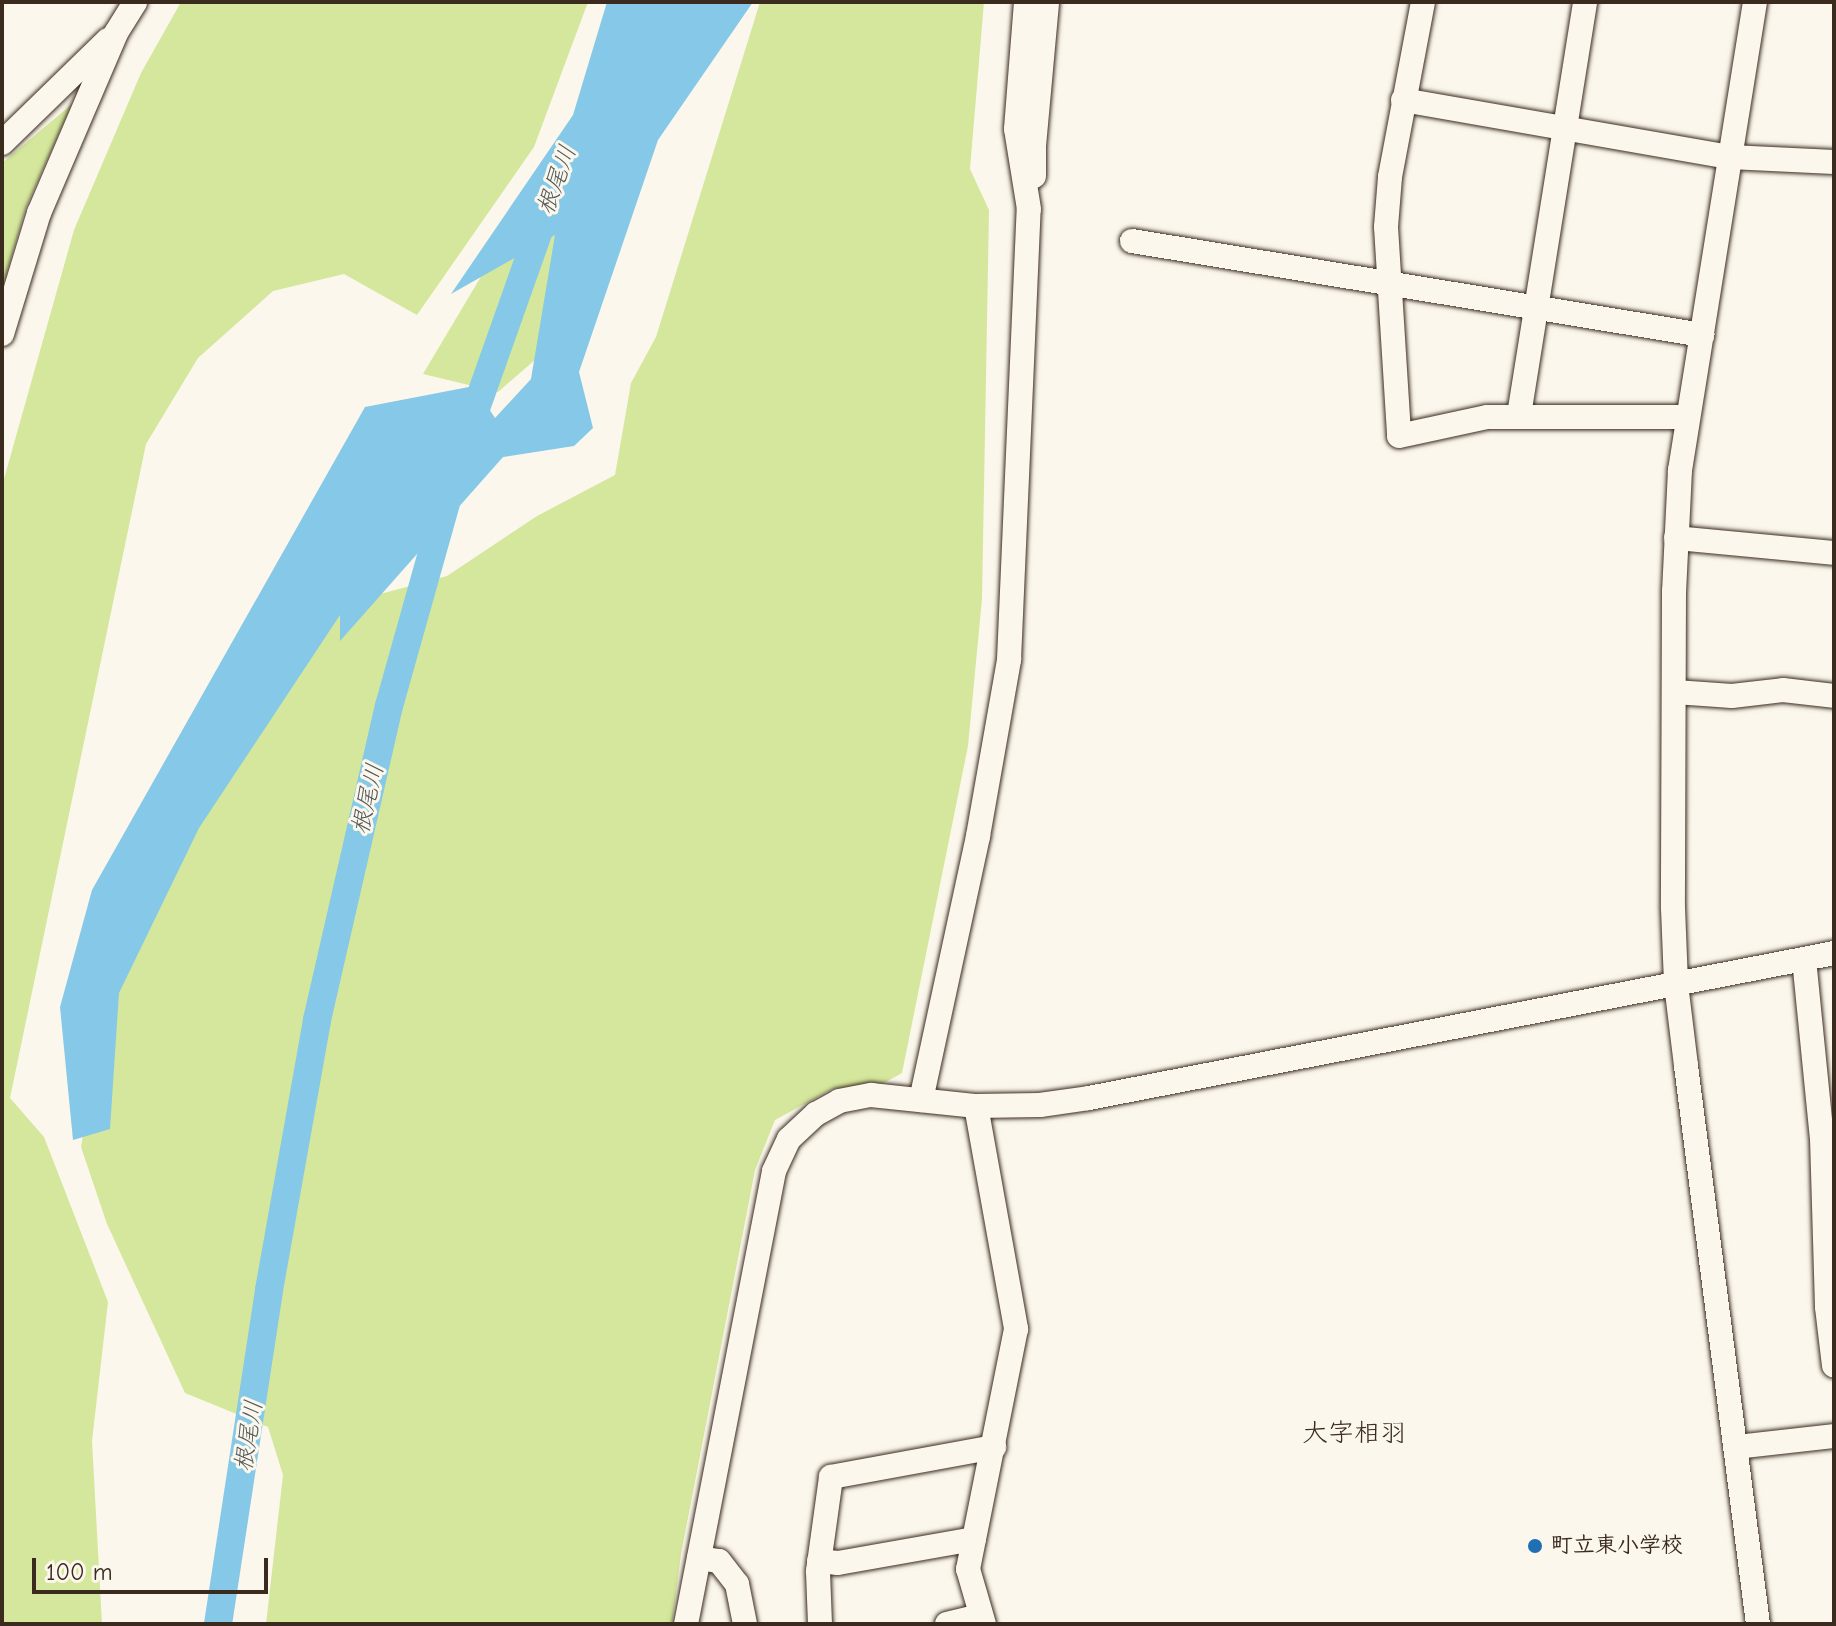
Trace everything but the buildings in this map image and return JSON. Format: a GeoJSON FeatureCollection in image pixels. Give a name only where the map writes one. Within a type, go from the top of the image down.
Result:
{"type":"FeatureCollection","features":[{"type":"Feature","properties":{"kind":"street"},"geometry":{"type":"LineString","coordinates":[[2,334],[39,213],[116,33],[135,2]]}},
{"type":"Feature","properties":{"kind":"street"},"geometry":{"type":"LineString","coordinates":[[921,1100],[992,764],[1009,660],[1016,425],[1029,209],[1016,129],[1026,2]]}},
{"type":"Feature","properties":{"kind":"street"},"geometry":{"type":"LineString","coordinates":[[1029,209],[1035,200],[1034,146],[1047,2]]}},
{"type":"Feature","properties":{"kind":"street"},"geometry":{"type":"LineString","coordinates":[[1041,55],[1051,46],[1060,2]]}},
{"type":"Feature","properties":{"kind":"street"},"geometry":{"type":"LineString","coordinates":[[1423,2],[1390,177],[1386,227],[1399,436],[1487,417],[1687,417]]}},
{"type":"Feature","properties":{"kind":"street"},"geometry":{"type":"LineString","coordinates":[[1519,415],[1585,2]]}},
{"type":"Feature","properties":{"kind":"street"},"geometry":{"type":"LineString","coordinates":[[1755,2],[1687,417],[1676,538],[1673,908],[1676,984],[1758,1624]]}},
{"type":"Feature","properties":{"kind":"street"},"geometry":{"type":"LineString","coordinates":[[2,143],[116,33]]}},
{"type":"Feature","properties":{"kind":"street"},"geometry":{"type":"LineString","coordinates":[[1403,100],[1730,157],[1834,162]]}},
{"type":"Feature","properties":{"kind":"street"},"geometry":{"type":"LineString","coordinates":[[1132,241],[1702,335]]}},
{"type":"Feature","properties":{"kind":"street"},"geometry":{"type":"LineString","coordinates":[[1676,538],[1834,553]]}},
{"type":"Feature","properties":{"kind":"street"},"geometry":{"type":"LineString","coordinates":[[1675,692],[1732,696],[1783,690],[1834,696]]}},
{"type":"Feature","properties":{"kind":"street"},"geometry":{"type":"LineString","coordinates":[[686,1624],[774,1171],[789,1139],[816,1114],[839,1101],[871,1095],[976,1106],[1040,1105],[1089,1098],[1834,953]]}},
{"type":"Feature","properties":{"kind":"street"},"geometry":{"type":"LineString","coordinates":[[1804,959],[1822,1138],[1827,1307],[1834,1366]]}},
{"type":"Feature","properties":{"kind":"street"},"geometry":{"type":"LineString","coordinates":[[947,1624],[982,1620],[968,1569],[1016,1329],[976,1106]]}},
{"type":"Feature","properties":{"kind":"street"},"geometry":{"type":"LineString","coordinates":[[1736,1447],[1834,1436]]}},
{"type":"Feature","properties":{"kind":"street"},"geometry":{"type":"LineString","coordinates":[[820,1624],[819,1561],[831,1477],[994,1447]]}},
{"type":"Feature","properties":{"kind":"street"},"geometry":{"type":"LineString","coordinates":[[819,1561],[838,1563],[974,1539]]}},
{"type":"Feature","properties":{"kind":"street"},"geometry":{"type":"LineString","coordinates":[[699,1558],[719,1561],[737,1584],[745,1624]]}},
{"type":"Feature","properties":{"kind":"green space"},"geometry":{"type":"Polygon","coordinates":[[[181,2],[588,2],[534,147],[417,315],[344,274],[273,291],[198,358],[146,444],[10,1098],[44,1137],[108,1302],[92,1441],[102,1624],[2,1624],[2,486],[74,230],[141,73],[181,2]]]}},
{"type":"Feature","properties":{"kind":"green space"},"geometry":{"type":"Polygon","coordinates":[[[760,2],[984,2],[970,169],[989,210],[982,599],[968,746],[902,1073],[882,1084],[832,1089],[775,1120],[755,1170],[681,1554],[672,1624],[266,1624],[283,1475],[268,1427],[185,1393],[107,1224],[81,1147],[113,957],[310,613],[447,576],[537,516],[615,475],[631,383],[656,337],[760,2]]]}},
{"type":"Feature","properties":{"kind":"green space"},"geometry":{"type":"Polygon","coordinates":[[[644,94],[588,314],[498,392],[423,374],[526,201],[644,94]]]}},
{"type":"Feature","properties":{"kind":"green space"},"geometry":{"type":"Polygon","coordinates":[[[72,104],[26,207],[2,289],[2,163],[72,104]]]}},
{"type":"Feature","properties":{"kind":"water"},"geometry":{"type":"Polygon","coordinates":[[[607,2],[753,2],[658,140],[579,372],[593,428],[574,446],[503,457],[340,641],[340,615],[199,828],[119,993],[110,1129],[73,1140],[60,1007],[92,890],[365,407],[474,386],[495,418],[531,379],[555,235],[451,294],[573,115],[607,2]]]}},
{"type":"Feature","properties":{"kind":"waterway","name":"根尾川"},"geometry":{"type":"LineString","coordinates":[[468,431],[545,214]]}},
{"type":"Feature","properties":{"kind":"waterway","name":"根尾川"},"geometry":{"type":"LineString","coordinates":[[218,1624],[269,1290],[317,1020],[389,706],[449,493]]}},
{"type":"Feature","properties":{"kind":"place","name":"町立東小学校"},"geometry":{"type":"Point","coordinates":[1535,1546]}},
{"type":"Feature","properties":{"kind":"district","name":"大字相羽"},"geometry":{"type":"Point","coordinates":[1354,1434]}}]}
